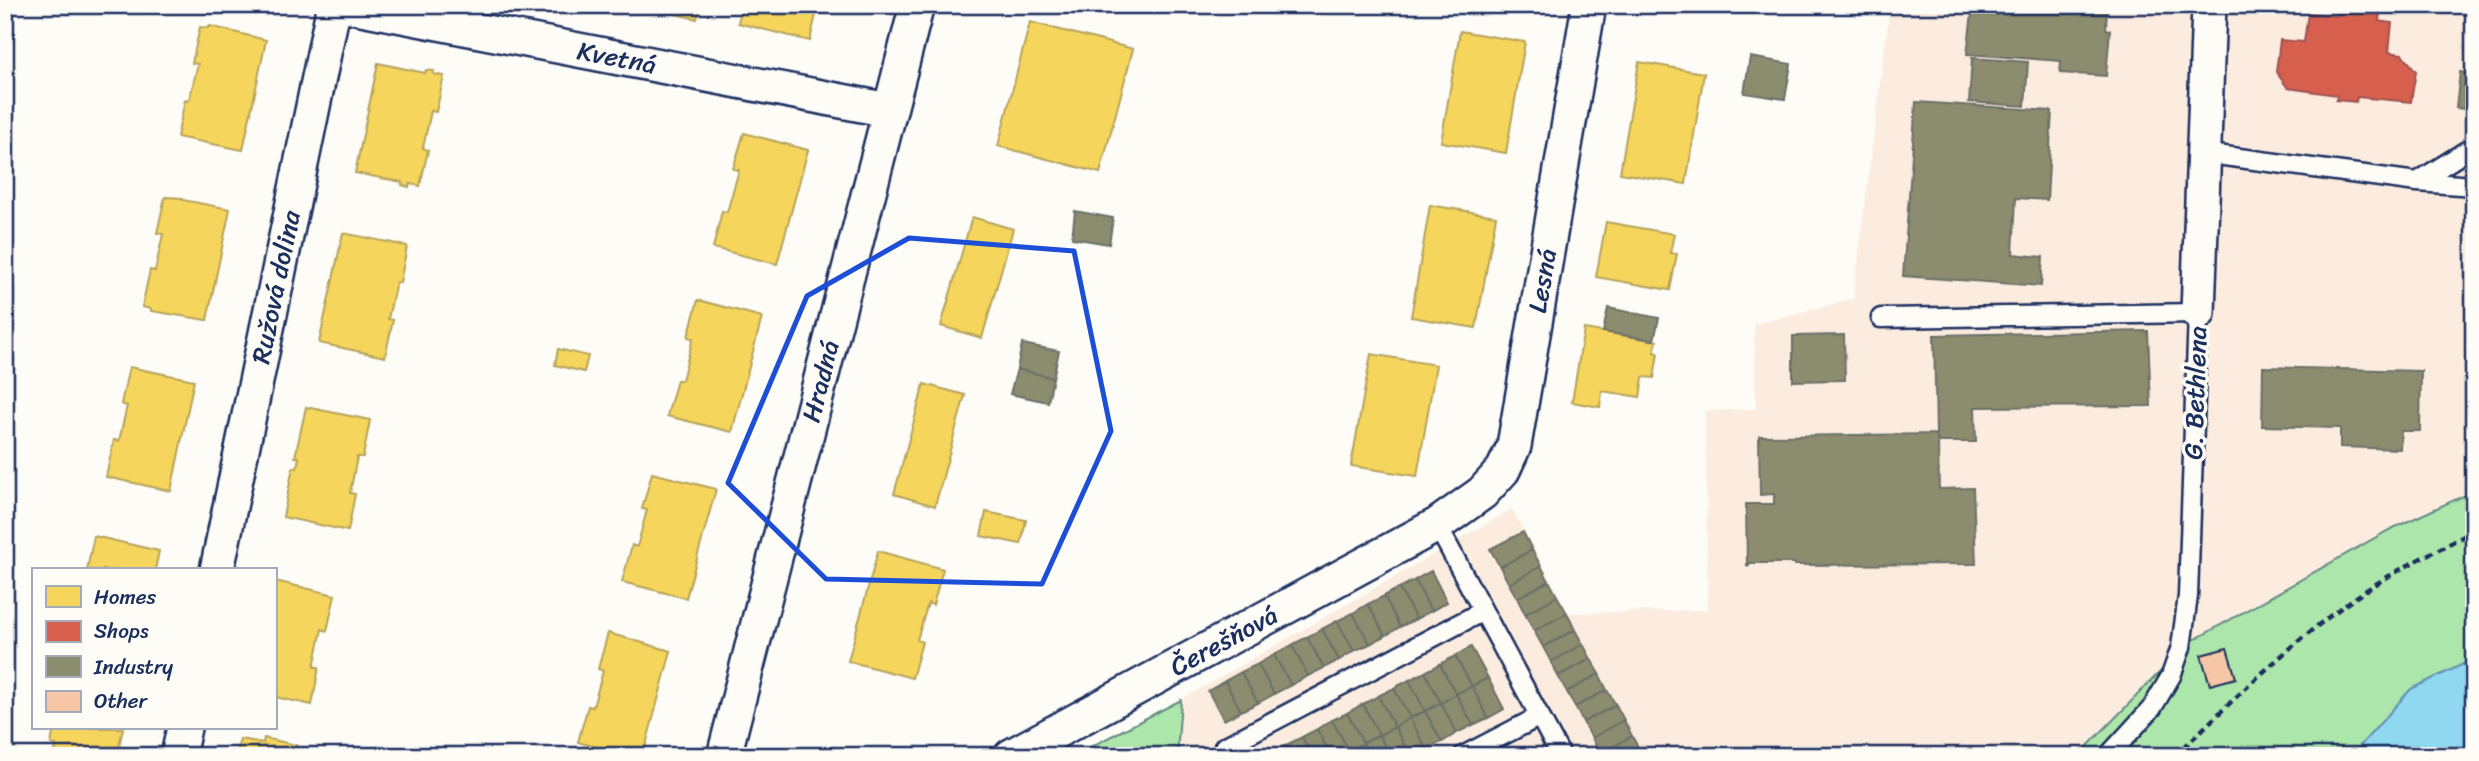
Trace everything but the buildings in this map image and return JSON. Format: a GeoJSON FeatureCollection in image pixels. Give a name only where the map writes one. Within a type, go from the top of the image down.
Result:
{"type":"FeatureCollection","features":[{"type":"Feature","properties":{"kind":"street","name":"Ružová dolina"},"geometry":{"type":"LineString","coordinates":[[217,568],[334,5]]}},
{"type":"Feature","properties":{"kind":"street","name":"Kvetná"},"geometry":{"type":"LineString","coordinates":[[346,5],[888,110]]}},
{"type":"Feature","properties":{"kind":"street","name":"Hradná"},"geometry":{"type":"LineString","coordinates":[[723,756],[916,5]]}},
{"type":"Feature","properties":{"kind":"street","name":"Lesná"},"geometry":{"type":"LineString","coordinates":[[1437,525],[1482,493],[1503,470],[1514,446],[1589,5]]}},
{"type":"Feature","properties":{"kind":"street","name":"G. Bethlena"},"geometry":{"type":"LineString","coordinates":[[2197,313],[2209,5]]}},
{"type":"Feature","properties":{"kind":"street","name":"Čerešňová"},"geometry":{"type":"LineString","coordinates":[[1011,756],[1437,525]]}},
{"type":"Feature","properties":{"kind":"street"},"geometry":{"type":"LineString","coordinates":[[178,756],[184,730]]}},
{"type":"Feature","properties":{"kind":"lane"},"geometry":{"type":"LineString","coordinates":[[2417,182],[2474,146]]}},
{"type":"Feature","properties":{"kind":"lane"},"geometry":{"type":"LineString","coordinates":[[2202,153],[2417,182],[2474,186]]}},
{"type":"Feature","properties":{"kind":"lane"},"geometry":{"type":"LineString","coordinates":[[1881,318],[2197,313]]}},
{"type":"Feature","properties":{"kind":"lane","name":"G. Bethlena"},"geometry":{"type":"LineString","coordinates":[[2108,756],[2152,708],[2171,676],[2181,647],[2188,596],[2197,313]]}},
{"type":"Feature","properties":{"kind":"lane"},"geometry":{"type":"LineString","coordinates":[[1437,525],[1561,756]]}},
{"type":"Feature","properties":{"kind":"lane"},"geometry":{"type":"LineString","coordinates":[[1224,747],[1483,611]]}},
{"type":"Feature","properties":{"kind":"lane"},"geometry":{"type":"LineString","coordinates":[[1463,756],[1540,716]]}},
{"type":"Feature","properties":{"kind":"path"},"geometry":{"type":"LineString","coordinates":[[2175,756],[2315,628],[2365,591],[2422,557],[2474,531]]}},
{"type":"Feature","properties":{"kind":"highlighted area"},"geometry":{"type":"Polygon","coordinates":[[[909,238],[1074,251],[1111,431],[1042,584],[826,579],[728,483],[807,296],[909,238]]]}},
{"type":"Feature","properties":{"kind":"shaded area"},"geometry":{"type":"Polygon","coordinates":[[[1890,5],[2474,5],[2474,491],[2389,530],[2187,644],[2078,756],[1177,756],[1181,700],[1512,509],[1569,613],[1708,610],[1705,411],[1756,409],[1754,324],[1853,299],[1890,5]]]}},
{"type":"Feature","properties":{"kind":"green space"},"geometry":{"type":"Polygon","coordinates":[[[2474,491],[2474,659],[2411,689],[2351,756],[2078,756],[2187,644],[2389,530],[2474,491]]]}},
{"type":"Feature","properties":{"kind":"green space"},"geometry":{"type":"Polygon","coordinates":[[[1181,700],[1177,756],[1073,756],[1181,700]]]}},
{"type":"Feature","properties":{"kind":"water"},"geometry":{"type":"Polygon","coordinates":[[[2474,659],[2474,756],[2351,756],[2411,689],[2474,659]]]}}]}
